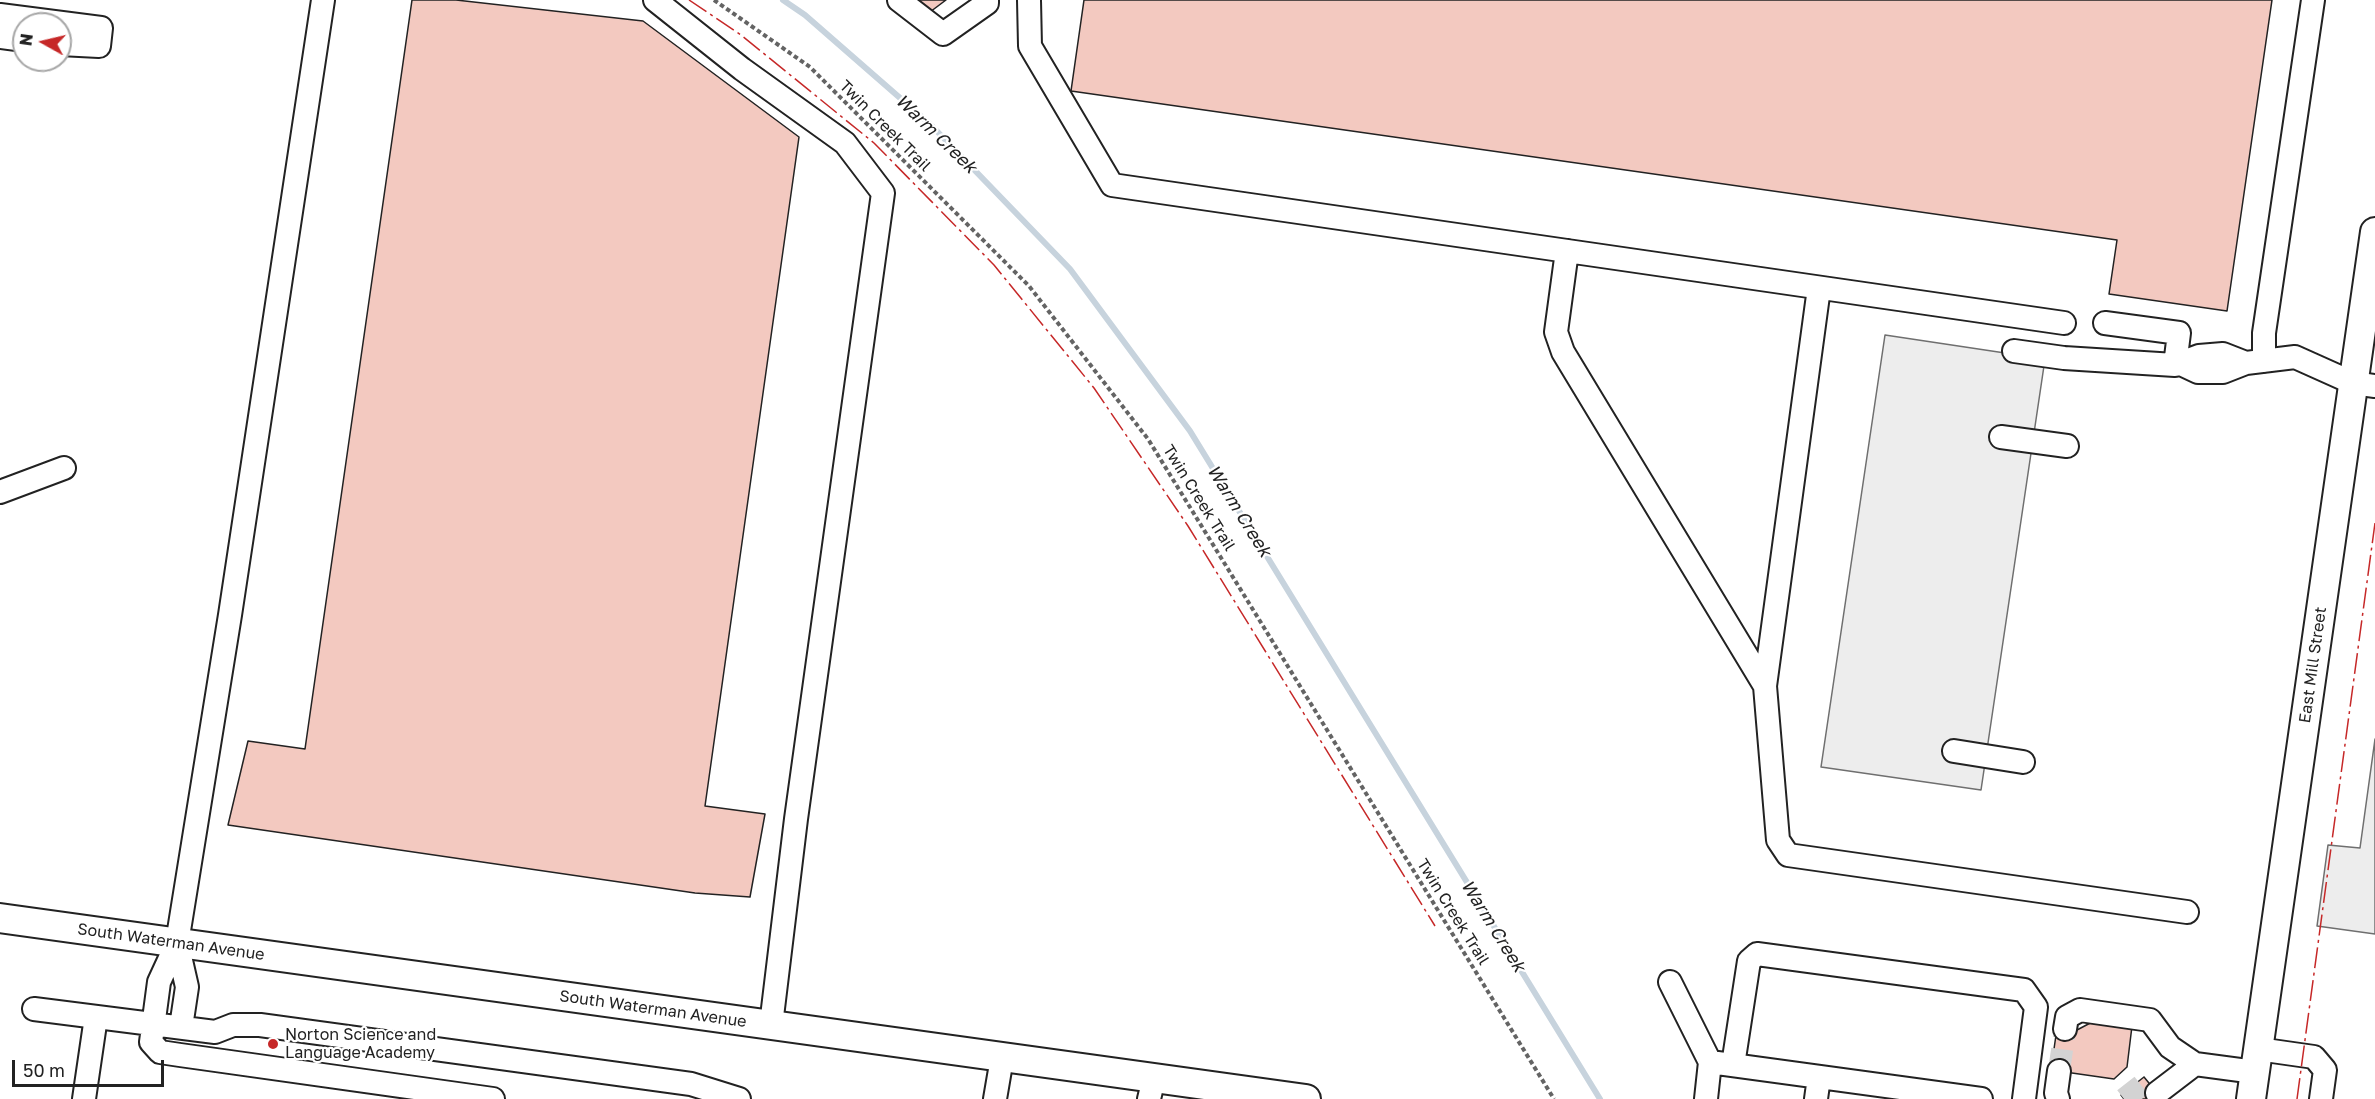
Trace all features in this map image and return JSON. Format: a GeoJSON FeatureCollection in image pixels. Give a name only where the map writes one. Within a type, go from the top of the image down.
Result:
{"type":"FeatureCollection","features":[{"type":"Feature","properties":{"kind":"main road","name":"East Mill Street"},"geometry":{"type":"LineString","coordinates":[[2254,1073],[2364,385],[2375,232]]}},
{"type":"Feature","properties":{"kind":"main road","name":"South Waterman Avenue"},"geometry":{"type":"LineString","coordinates":[[0,918],[1002,1058],[1152,1089],[1294,1098]]}},
{"type":"Feature","properties":{"kind":"street"},"geometry":{"type":"LineString","coordinates":[[323,0],[230,615],[177,943],[159,982],[151,1042],[160,1052],[493,1099]]}},
{"type":"Feature","properties":{"kind":"street"},"geometry":{"type":"LineString","coordinates":[[655,0],[742,69],[845,143],[883,193],[796,819],[771,1026]]}},
{"type":"Feature","properties":{"kind":"street"},"geometry":{"type":"LineString","coordinates":[[899,0],[943,34],[987,3],[987,0]]}},
{"type":"Feature","properties":{"kind":"street"},"geometry":{"type":"LineString","coordinates":[[1029,0],[1030,46],[1112,185],[2064,323]]}},
{"type":"Feature","properties":{"kind":"street"},"geometry":{"type":"LineString","coordinates":[[2255,362],[2264,333],[2313,0]]}},
{"type":"Feature","properties":{"kind":"street"},"geometry":{"type":"LineString","coordinates":[[72,25],[101,28],[99,46],[72,45]]}},
{"type":"Feature","properties":{"kind":"street"},"geometry":{"type":"LineString","coordinates":[[1567,251],[1556,332],[1563,352],[1765,687]]}},
{"type":"Feature","properties":{"kind":"street"},"geometry":{"type":"LineString","coordinates":[[1819,288],[1765,687],[1778,840],[1788,855],[2187,912]]}},
{"type":"Feature","properties":{"kind":"street"},"geometry":{"type":"LineString","coordinates":[[2105,323],[2179,333],[2178,364]]}},
{"type":"Feature","properties":{"kind":"street"},"geometry":{"type":"LineString","coordinates":[[2014,351],[2064,358],[2178,364],[2199,372],[2223,372],[2255,362],[2295,357],[2364,385]]}},
{"type":"Feature","properties":{"kind":"street"},"geometry":{"type":"LineString","coordinates":[[2001,437],[2067,446]]}},
{"type":"Feature","properties":{"kind":"street"},"geometry":{"type":"LineString","coordinates":[[0,492],[64,468]]}},
{"type":"Feature","properties":{"kind":"street"},"geometry":{"type":"LineString","coordinates":[[1954,751],[2023,762]]}},
{"type":"Feature","properties":{"kind":"street"},"geometry":{"type":"LineString","coordinates":[[177,943],[187,987],[181,1028]]}},
{"type":"Feature","properties":{"kind":"street"},"geometry":{"type":"LineString","coordinates":[[1733,1065],[1749,961],[1757,954],[2024,990],[2036,1007],[2024,1099]]}},
{"type":"Feature","properties":{"kind":"street"},"geometry":{"type":"LineString","coordinates":[[1670,982],[1710,1062],[1706,1099]]}},
{"type":"Feature","properties":{"kind":"street"},"geometry":{"type":"LineString","coordinates":[[34,1009],[215,1032],[232,1024],[260,1025],[692,1084],[739,1099]]}},
{"type":"Feature","properties":{"kind":"street"},"geometry":{"type":"LineString","coordinates":[[2065,1029],[2067,1017],[2080,1010],[2150,1020],[2170,1047],[2196,1064],[2254,1073],[2314,1057],[2325,1070],[2321,1099]]}},
{"type":"Feature","properties":{"kind":"street"},"geometry":{"type":"LineString","coordinates":[[84,1099],[96,1017]]}},
{"type":"Feature","properties":{"kind":"street"},"geometry":{"type":"LineString","coordinates":[[995,1099],[1002,1058]]}},
{"type":"Feature","properties":{"kind":"street"},"geometry":{"type":"LineString","coordinates":[[1710,1062],[1733,1065],[1817,1088],[1981,1099]]}},
{"type":"Feature","properties":{"kind":"street"},"geometry":{"type":"LineString","coordinates":[[2165,1091],[2196,1064]]}},
{"type":"Feature","properties":{"kind":"street"},"geometry":{"type":"LineString","coordinates":[[2058,1099],[2056,1093],[2059,1071]]}},
{"type":"Feature","properties":{"kind":"path","name":"Twin Creek Trail"},"geometry":{"type":"LineString","coordinates":[[714,0],[810,67],[1029,286],[1148,439],[1554,1099]]}},
{"type":"Feature","properties":{"kind":"shaded area"},"geometry":{"type":"Polygon","coordinates":[[[1885,335],[2045,359],[1981,790],[1821,767],[1885,335]]]}},
{"type":"Feature","properties":{"kind":"shaded area"},"geometry":{"type":"Polygon","coordinates":[[[2375,739],[2375,934],[2317,926],[2328,845],[2360,848],[2375,739]]]}},
{"type":"Feature","properties":{"kind":"building"},"geometry":{"type":"Polygon","coordinates":[[[412,0],[456,0],[643,21],[799,137],[705,806],[765,814],[750,897],[695,893],[228,825],[248,741],[305,749],[412,0]]]}},
{"type":"Feature","properties":{"kind":"building"},"geometry":{"type":"Polygon","coordinates":[[[916,0],[946,0],[930,12],[916,0]]]}},
{"type":"Feature","properties":{"kind":"building"},"geometry":{"type":"Polygon","coordinates":[[[1084,0],[2272,0],[2227,311],[2109,294],[2117,240],[1071,91],[1084,0]]]}},
{"type":"Feature","properties":{"kind":"building"},"geometry":{"type":"Polygon","coordinates":[[[2094,1021],[2132,1026],[2127,1067],[2114,1079],[2051,1070],[2057,1028],[2077,1030],[2094,1021]]]}},
{"type":"Feature","properties":{"kind":"building"},"geometry":{"type":"Polygon","coordinates":[[[2144,1077],[2162,1099],[2124,1099],[2121,1095],[2144,1077]]]}},
{"type":"Feature","properties":{"kind":"waterway","name":"Warm Creek"},"geometry":{"type":"LineString","coordinates":[[783,0],[805,15],[931,125],[1070,269],[1190,431],[1600,1099]]}},
{"type":"Feature","properties":{"kind":"tunnel"},"geometry":{"type":"LineString","coordinates":[[2059,1071],[2065,1029]]}},
{"type":"Feature","properties":{"kind":"tunnel"},"geometry":{"type":"LineString","coordinates":[[2124,1099],[2147,1081]]}},
{"type":"Feature","properties":{"kind":"power"},"geometry":{"type":"LineString","coordinates":[[689,0],[741,35],[874,143],[994,265],[1094,388],[1188,526],[1435,926]]}},
{"type":"Feature","properties":{"kind":"power"},"geometry":{"type":"LineString","coordinates":[[2297,1099],[2375,523]]}},
{"type":"Feature","properties":{"kind":"place","name":"Norton Science and Language Academy"},"geometry":{"type":"Point","coordinates":[273,1044]}}]}
